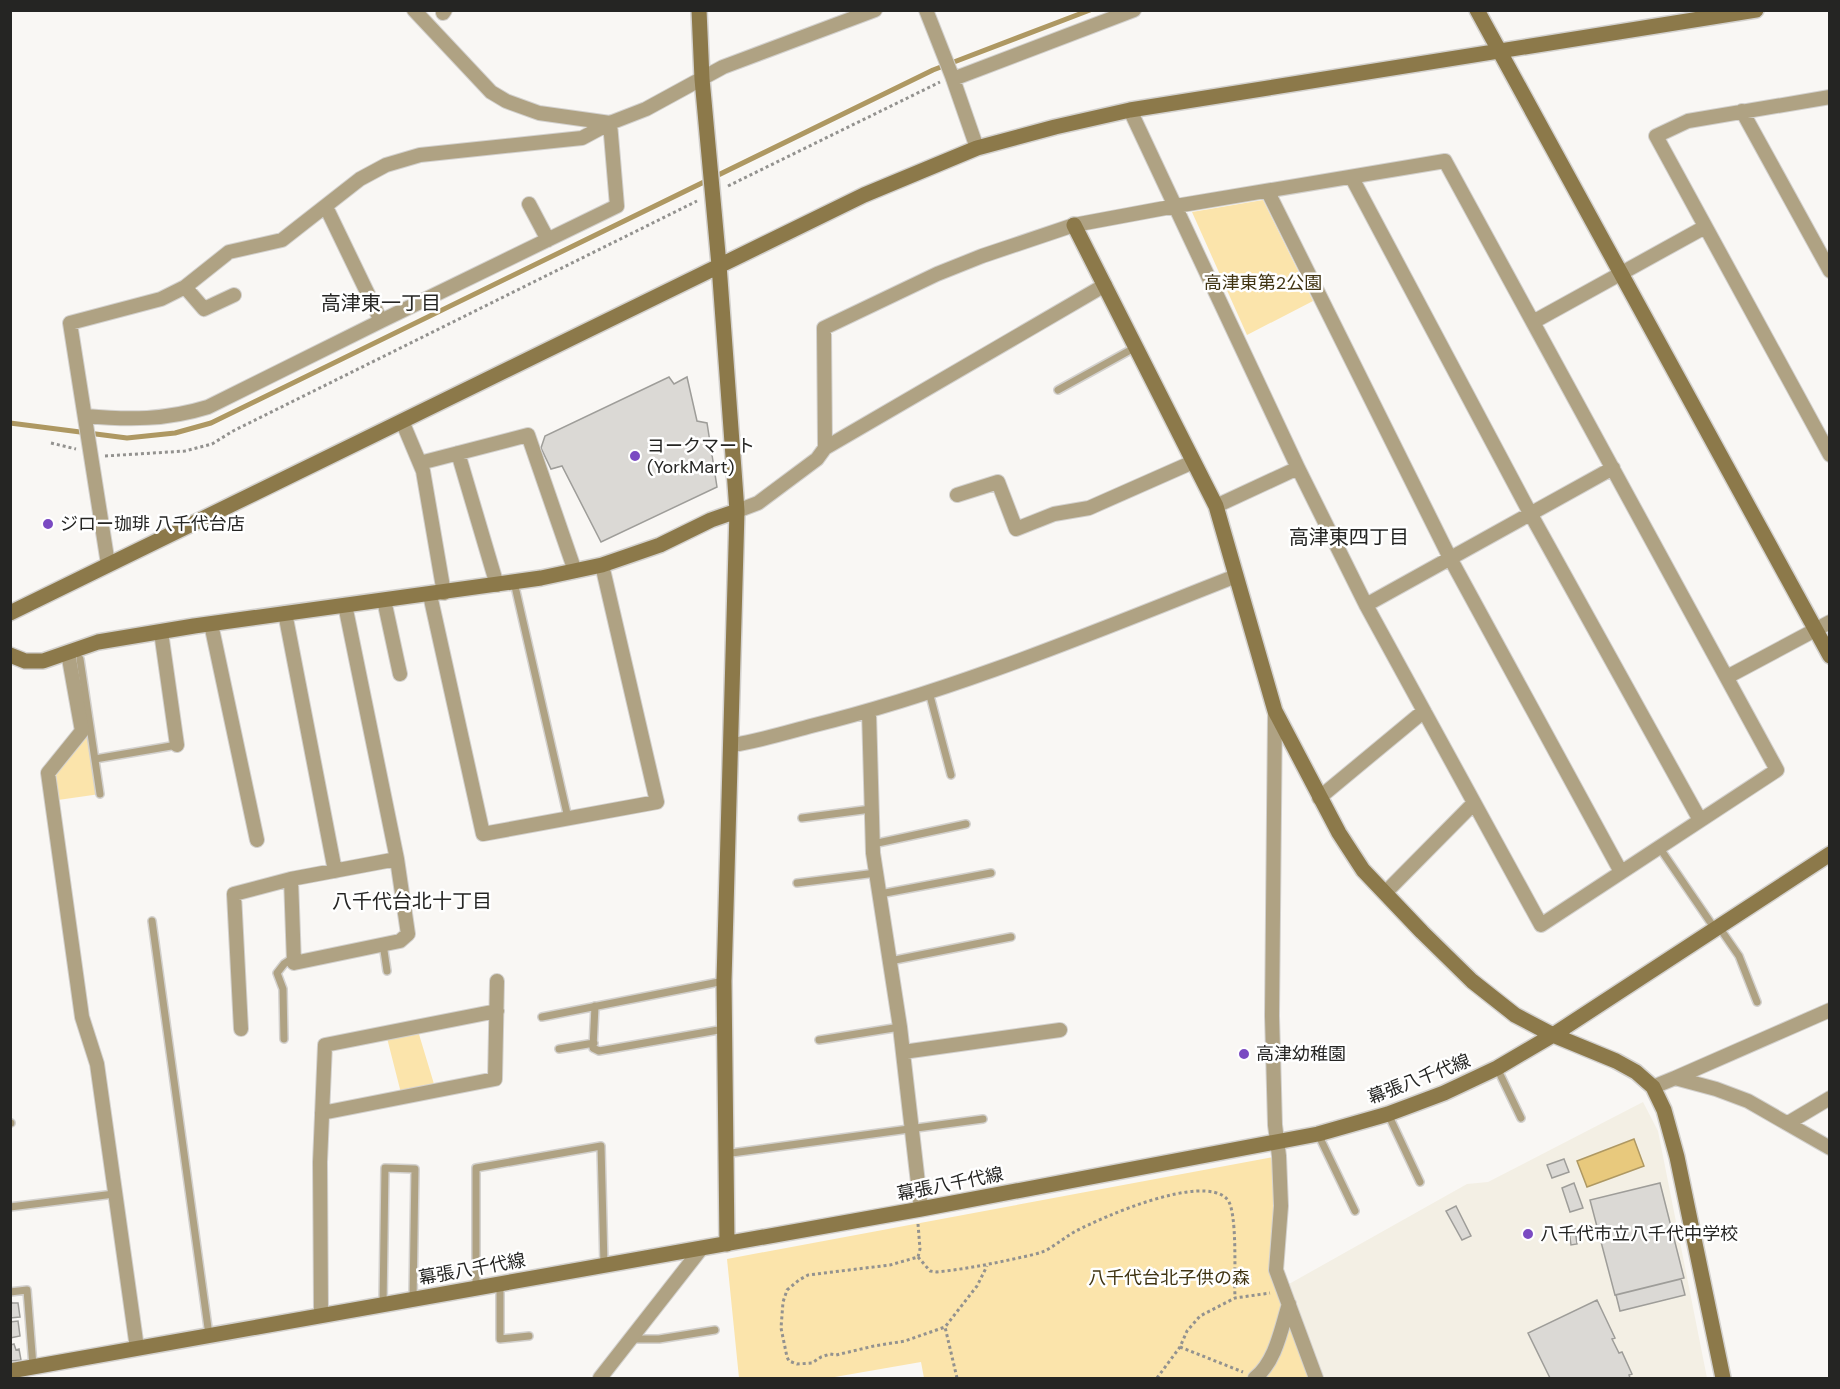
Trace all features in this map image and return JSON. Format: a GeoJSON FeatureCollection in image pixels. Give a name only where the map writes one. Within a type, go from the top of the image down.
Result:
{"type":"FeatureCollection","features":[{"type":"Feature","properties":{"kind":"street"},"geometry":{"type":"LineString","coordinates":[[414,10],[490,92],[506,101],[539,113],[610,123]]}},
{"type":"Feature","properties":{"kind":"street"},"geometry":{"type":"LineString","coordinates":[[699,10],[702,79],[710,166],[718,188],[719,265],[737,511],[724,981],[726,1244]]}},
{"type":"Feature","properties":{"kind":"street"},"geometry":{"type":"LineString","coordinates":[[926,10],[945,56],[977,148]]}},
{"type":"Feature","properties":{"kind":"street"},"geometry":{"type":"LineString","coordinates":[[952,76],[1134,10]]}},
{"type":"Feature","properties":{"kind":"street"},"geometry":{"type":"LineString","coordinates":[[1477,10],[1830,656]]}},
{"type":"Feature","properties":{"kind":"street"},"geometry":{"type":"LineString","coordinates":[[10,613],[864,195],[977,148],[1055,126],[1130,110],[1756,10]]}},
{"type":"Feature","properties":{"kind":"street"},"geometry":{"type":"LineString","coordinates":[[108,564],[70,323],[161,299],[185,287],[229,252],[282,240],[360,179],[386,165],[420,155],[582,138],[610,123],[646,109],[723,67],[868,12]]}},
{"type":"Feature","properties":{"kind":"street"},"geometry":{"type":"LineString","coordinates":[[1830,97],[1688,121],[1656,136],[1830,455]]}},
{"type":"Feature","properties":{"kind":"street"},"geometry":{"type":"LineString","coordinates":[[825,448],[824,328],[937,274],[1074,225],[1176,206],[1446,161],[1778,770],[1541,925],[1366,605],[1298,468],[1176,206],[1130,110]]}},
{"type":"Feature","properties":{"kind":"street"},"geometry":{"type":"LineString","coordinates":[[1742,111],[1830,271]]}},
{"type":"Feature","properties":{"kind":"street"},"geometry":{"type":"LineString","coordinates":[[86,420],[136,420],[184,414],[208,407],[617,206],[610,123]]}},
{"type":"Feature","properties":{"kind":"street"},"geometry":{"type":"LineString","coordinates":[[1352,178],[1530,513],[1700,820]]}},
{"type":"Feature","properties":{"kind":"street"},"geometry":{"type":"LineString","coordinates":[[1268,192],[1450,558],[1621,872]]}},
{"type":"Feature","properties":{"kind":"street"},"geometry":{"type":"LineString","coordinates":[[529,204],[548,240]]}},
{"type":"Feature","properties":{"kind":"street"},"geometry":{"type":"LineString","coordinates":[[326,207],[381,321]]}},
{"type":"Feature","properties":{"kind":"street"},"geometry":{"type":"LineString","coordinates":[[1074,225],[1215,506],[1275,711],[1319,798],[1363,870],[1472,981],[1515,1015],[1553,1035],[1616,1061],[1636,1072],[1653,1088],[1664,1110],[1677,1157],[1723,1378]]}},
{"type":"Feature","properties":{"kind":"street"},"geometry":{"type":"LineString","coordinates":[[1533,322],[1705,227]]}},
{"type":"Feature","properties":{"kind":"street"},"geometry":{"type":"LineString","coordinates":[[11,656],[25,661],[44,661],[74,656],[98,642],[211,624],[497,585],[602,565],[660,545],[711,520],[758,503],[817,459],[825,448],[1105,285]]}},
{"type":"Feature","properties":{"kind":"street"},"geometry":{"type":"LineString","coordinates":[[185,287],[204,309],[234,295]]}},
{"type":"Feature","properties":{"kind":"street"},"geometry":{"type":"LineString","coordinates":[[402,421],[423,471],[437,594],[483,834],[657,802],[602,565]]}},
{"type":"Feature","properties":{"kind":"street"},"geometry":{"type":"LineString","coordinates":[[420,463],[528,435],[575,571]]}},
{"type":"Feature","properties":{"kind":"street"},"geometry":{"type":"LineString","coordinates":[[459,453],[497,585]]}},
{"type":"Feature","properties":{"kind":"street"},"geometry":{"type":"LineString","coordinates":[[957,495],[998,482],[1016,529],[1054,514],[1089,508],[1194,462]]}},
{"type":"Feature","properties":{"kind":"street"},"geometry":{"type":"LineString","coordinates":[[1215,506],[1298,468]]}},
{"type":"Feature","properties":{"kind":"street"},"geometry":{"type":"LineString","coordinates":[[1366,605],[1613,468]]}},
{"type":"Feature","properties":{"kind":"street"},"geometry":{"type":"LineString","coordinates":[[732,745],[869,712],[929,692],[1016,662],[1236,576]]}},
{"type":"Feature","properties":{"kind":"street"},"geometry":{"type":"LineString","coordinates":[[384,600],[400,674]]}},
{"type":"Feature","properties":{"kind":"street"},"geometry":{"type":"LineString","coordinates":[[291,879],[294,963],[400,941],[408,934],[397,859],[345,605]]}},
{"type":"Feature","properties":{"kind":"street"},"geometry":{"type":"LineString","coordinates":[[285,614],[334,871]]}},
{"type":"Feature","properties":{"kind":"street"},"geometry":{"type":"LineString","coordinates":[[1727,677],[1830,622]]}},
{"type":"Feature","properties":{"kind":"street"},"geometry":{"type":"LineString","coordinates":[[211,624],[257,840]]}},
{"type":"Feature","properties":{"kind":"street"},"geometry":{"type":"LineString","coordinates":[[161,632],[177,745]]}},
{"type":"Feature","properties":{"kind":"street"},"geometry":{"type":"LineString","coordinates":[[74,656],[82,731],[48,773],[82,1017],[97,1064],[137,1348]]}},
{"type":"Feature","properties":{"kind":"street"},"geometry":{"type":"LineString","coordinates":[[1275,711],[1272,1016],[1281,1206],[1276,1270],[1316,1378]]}},
{"type":"Feature","properties":{"kind":"street"},"geometry":{"type":"LineString","coordinates":[[1319,798],[1424,711]]}},
{"type":"Feature","properties":{"kind":"street"},"geometry":{"type":"LineString","coordinates":[[869,712],[873,844],[900,1027],[919,1214]]}},
{"type":"Feature","properties":{"kind":"street"},"geometry":{"type":"LineString","coordinates":[[1385,893],[1474,802]]}},
{"type":"Feature","properties":{"kind":"street","name":"幕張八千代線"},"geometry":{"type":"LineString","coordinates":[[10,1371],[726,1244],[919,1214],[1318,1134],[1388,1114],[1444,1093],[1497,1068],[1553,1035],[1829,854]]}},
{"type":"Feature","properties":{"kind":"street"},"geometry":{"type":"LineString","coordinates":[[241,1029],[234,894],[291,879],[397,859]]}},
{"type":"Feature","properties":{"kind":"street"},"geometry":{"type":"LineString","coordinates":[[322,1113],[495,1079],[497,981]]}},
{"type":"Feature","properties":{"kind":"street"},"geometry":{"type":"LineString","coordinates":[[1653,1088],[1830,1010]]}},
{"type":"Feature","properties":{"kind":"street"},"geometry":{"type":"LineString","coordinates":[[321,1315],[320,1162],[325,1045],[497,1011]]}},
{"type":"Feature","properties":{"kind":"street"},"geometry":{"type":"LineString","coordinates":[[903,1052],[1060,1030]]}},
{"type":"Feature","properties":{"kind":"street"},"geometry":{"type":"LineString","coordinates":[[1675,1078],[1716,1089],[1748,1101],[1830,1148]]}},
{"type":"Feature","properties":{"kind":"street"},"geometry":{"type":"LineString","coordinates":[[1788,1123],[1830,1098]]}},
{"type":"Feature","properties":{"kind":"street"},"geometry":{"type":"LineString","coordinates":[[600,1378],[701,1249]]}},
{"type":"Feature","properties":{"kind":"street"},"geometry":{"type":"LineString","coordinates":[[1256,1378],[1273,1353],[1289,1304]]}},
{"type":"Feature","properties":{"kind":"lane"},"geometry":{"type":"LineString","coordinates":[[1058,390],[1136,347]]}},
{"type":"Feature","properties":{"kind":"lane"},"geometry":{"type":"LineString","coordinates":[[514,582],[568,818]]}},
{"type":"Feature","properties":{"kind":"lane"},"geometry":{"type":"LineString","coordinates":[[74,656],[100,794]]}},
{"type":"Feature","properties":{"kind":"lane"},"geometry":{"type":"LineString","coordinates":[[929,692],[951,775]]}},
{"type":"Feature","properties":{"kind":"lane"},"geometry":{"type":"LineString","coordinates":[[95,759],[177,745]]}},
{"type":"Feature","properties":{"kind":"lane"},"geometry":{"type":"LineString","coordinates":[[802,818],[871,809]]}},
{"type":"Feature","properties":{"kind":"lane"},"geometry":{"type":"LineString","coordinates":[[873,844],[966,824]]}},
{"type":"Feature","properties":{"kind":"lane"},"geometry":{"type":"LineString","coordinates":[[1659,847],[1739,956],[1757,1002]]}},
{"type":"Feature","properties":{"kind":"lane"},"geometry":{"type":"LineString","coordinates":[[797,884],[876,873]]}},
{"type":"Feature","properties":{"kind":"lane"},"geometry":{"type":"LineString","coordinates":[[880,894],[991,873]]}},
{"type":"Feature","properties":{"kind":"lane"},"geometry":{"type":"LineString","coordinates":[[152,921],[209,1335]]}},
{"type":"Feature","properties":{"kind":"lane"},"geometry":{"type":"LineString","coordinates":[[890,961],[1011,938]]}},
{"type":"Feature","properties":{"kind":"lane"},"geometry":{"type":"LineString","coordinates":[[382,944],[387,971]]}},
{"type":"Feature","properties":{"kind":"lane"},"geometry":{"type":"LineString","coordinates":[[284,1039],[283,989],[277,973],[294,957]]}},
{"type":"Feature","properties":{"kind":"lane"},"geometry":{"type":"LineString","coordinates":[[542,1017],[724,981]]}},
{"type":"Feature","properties":{"kind":"lane"},"geometry":{"type":"LineString","coordinates":[[595,1006],[593,1048],[599,1051],[724,1029]]}},
{"type":"Feature","properties":{"kind":"lane"},"geometry":{"type":"LineString","coordinates":[[819,1040],[900,1027]]}},
{"type":"Feature","properties":{"kind":"lane"},"geometry":{"type":"LineString","coordinates":[[559,1049],[594,1042]]}},
{"type":"Feature","properties":{"kind":"lane"},"geometry":{"type":"LineString","coordinates":[[1497,1068],[1521,1118]]}},
{"type":"Feature","properties":{"kind":"lane"},"geometry":{"type":"LineString","coordinates":[[1388,1114],[1420,1182]]}},
{"type":"Feature","properties":{"kind":"lane"},"geometry":{"type":"LineString","coordinates":[[724,1154],[983,1119]]}},
{"type":"Feature","properties":{"kind":"lane"},"geometry":{"type":"LineString","coordinates":[[1318,1134],[1355,1211]]}},
{"type":"Feature","properties":{"kind":"lane"},"geometry":{"type":"LineString","coordinates":[[476,1288],[476,1168],[601,1146],[604,1266]]}},
{"type":"Feature","properties":{"kind":"lane"},"geometry":{"type":"LineString","coordinates":[[383,1305],[385,1168],[415,1169],[413,1299]]}},
{"type":"Feature","properties":{"kind":"lane"},"geometry":{"type":"LineString","coordinates":[[10,1207],[114,1194]]}},
{"type":"Feature","properties":{"kind":"lane"},"geometry":{"type":"LineString","coordinates":[[500,1284],[500,1339],[529,1336]]}},
{"type":"Feature","properties":{"kind":"lane"},"geometry":{"type":"LineString","coordinates":[[10,1292],[27,1290],[33,1367]]}},
{"type":"Feature","properties":{"kind":"lane"},"geometry":{"type":"LineString","coordinates":[[631,1339],[659,1339],[716,1330]]}},
{"type":"Feature","properties":{"kind":"path"},"geometry":{"type":"LineString","coordinates":[[718,188],[952,76]]}},
{"type":"Feature","properties":{"kind":"path"},"geometry":{"type":"LineString","coordinates":[[51,443],[132,456],[185,451],[212,444],[233,431],[699,200]]}},
{"type":"Feature","properties":{"kind":"path"},"geometry":{"type":"LineString","coordinates":[[918,1257],[930,1271],[937,1272],[987,1266],[1044,1251],[1075,1232],[1118,1211],[1186,1191],[1210,1192],[1223,1196],[1232,1206],[1235,1298]]}},
{"type":"Feature","properties":{"kind":"path"},"geometry":{"type":"LineString","coordinates":[[918,1257],[920,1250],[919,1214]]}},
{"type":"Feature","properties":{"kind":"path"},"geometry":{"type":"LineString","coordinates":[[918,1257],[890,1265],[808,1275],[799,1280],[787,1290],[783,1302],[781,1328],[789,1361],[797,1364],[812,1363],[830,1354],[836,1355],[905,1341],[945,1327],[977,1286],[987,1266]]}},
{"type":"Feature","properties":{"kind":"path"},"geometry":{"type":"LineString","coordinates":[[1157,1378],[1180,1347],[1187,1331],[1200,1316],[1235,1298],[1284,1291]]}},
{"type":"Feature","properties":{"kind":"path"},"geometry":{"type":"LineString","coordinates":[[945,1327],[957,1378]]}},
{"type":"Feature","properties":{"kind":"path"},"geometry":{"type":"LineString","coordinates":[[1180,1347],[1256,1378]]}},
{"type":"Feature","properties":{"kind":"shaded area","name":"八千代市立八千代中学校"},"geometry":{"type":"Polygon","coordinates":[[[1643,1102],[1658,1131],[1707,1378],[1323,1378],[1289,1284],[1467,1184],[1488,1182],[1643,1102]]]}},
{"type":"Feature","properties":{"kind":"shaded area"},"geometry":{"type":"Polygon","coordinates":[[[1634,1139],[1644,1166],[1587,1187],[1577,1161],[1634,1139]]]}},
{"type":"Feature","properties":{"kind":"green space","name":"高津東第2公園"},"geometry":{"type":"Polygon","coordinates":[[[1263,200],[1313,301],[1247,335],[1192,212],[1263,200]]]}},
{"type":"Feature","properties":{"kind":"green space"},"geometry":{"type":"Polygon","coordinates":[[[91,732],[100,794],[58,800],[56,775],[91,732]]]}},
{"type":"Feature","properties":{"kind":"green space"},"geometry":{"type":"Polygon","coordinates":[[[418,1031],[434,1084],[401,1093],[387,1038],[418,1031]]]}},
{"type":"Feature","properties":{"kind":"green space","name":"八千代台北子供の森"},"geometry":{"type":"Polygon","coordinates":[[[1273,1157],[1275,1205],[1271,1272],[1310,1378],[924,1378],[921,1362],[829,1378],[739,1378],[727,1259],[1273,1157]]]}},
{"type":"Feature","properties":{"kind":"building"},"geometry":{"type":"Polygon","coordinates":[[[669,377],[674,384],[687,377],[697,421],[707,423],[717,487],[601,542],[562,466],[551,469],[541,448],[545,436],[669,377]]]}},
{"type":"Feature","properties":{"kind":"building"},"geometry":{"type":"Polygon","coordinates":[[[1564,1159],[1569,1172],[1552,1178],[1547,1165],[1564,1159]]]}},
{"type":"Feature","properties":{"kind":"building"},"geometry":{"type":"Polygon","coordinates":[[[1574,1183],[1583,1208],[1570,1212],[1562,1188],[1574,1183]]]}},
{"type":"Feature","properties":{"kind":"building"},"geometry":{"type":"Polygon","coordinates":[[[1660,1183],[1684,1278],[1615,1295],[1590,1200],[1660,1183]]]}},
{"type":"Feature","properties":{"kind":"building"},"geometry":{"type":"Polygon","coordinates":[[[1456,1206],[1471,1236],[1462,1240],[1446,1211],[1456,1206]]]}},
{"type":"Feature","properties":{"kind":"building"},"geometry":{"type":"Polygon","coordinates":[[[1575,1229],[1577,1244],[1571,1245],[1569,1231],[1575,1229]]]}},
{"type":"Feature","properties":{"kind":"building"},"geometry":{"type":"Polygon","coordinates":[[[1681,1279],[1685,1295],[1620,1311],[1616,1295],[1681,1279]]]}},
{"type":"Feature","properties":{"kind":"building"},"geometry":{"type":"Polygon","coordinates":[[[10,1299],[12,1303],[18,1303],[20,1317],[10,1318],[10,1299]]]}},
{"type":"Feature","properties":{"kind":"building"},"geometry":{"type":"Polygon","coordinates":[[[1597,1300],[1615,1338],[1612,1339],[1619,1353],[1622,1352],[1632,1374],[1629,1375],[1630,1378],[1550,1378],[1528,1333],[1597,1300]]]}},
{"type":"Feature","properties":{"kind":"building"},"geometry":{"type":"Polygon","coordinates":[[[18,1321],[20,1336],[10,1338],[10,1322],[18,1321]]]}},
{"type":"Feature","properties":{"kind":"building"},"geometry":{"type":"Polygon","coordinates":[[[14,1344],[16,1350],[19,1349],[21,1360],[10,1361],[10,1345],[14,1344]]]}},
{"type":"Feature","properties":{"kind":"waterway"},"geometry":{"type":"LineString","coordinates":[[10,423],[127,438],[175,433],[211,423],[933,70],[1090,10]]}},
{"type":"Feature","properties":{"kind":"place","name":"ヨークマート (YorkMart)"},"geometry":{"type":"Point","coordinates":[635,456]}},
{"type":"Feature","properties":{"kind":"place","name":"ジロー珈琲 八千代台店"},"geometry":{"type":"Point","coordinates":[48,524]}},
{"type":"Feature","properties":{"kind":"place","name":"高津幼稚園"},"geometry":{"type":"Point","coordinates":[1244,1054]}},
{"type":"Feature","properties":{"kind":"place","name":"八千代市立八千代中学校"},"geometry":{"type":"Point","coordinates":[1528,1234]}},
{"type":"Feature","properties":{"kind":"district","name":"高津東一丁目"},"geometry":{"type":"Point","coordinates":[381,303]}},
{"type":"Feature","properties":{"kind":"district","name":"高津東四丁目"},"geometry":{"type":"Point","coordinates":[1349,537]}},
{"type":"Feature","properties":{"kind":"district","name":"八千代台北十丁目"},"geometry":{"type":"Point","coordinates":[412,901]}}]}
